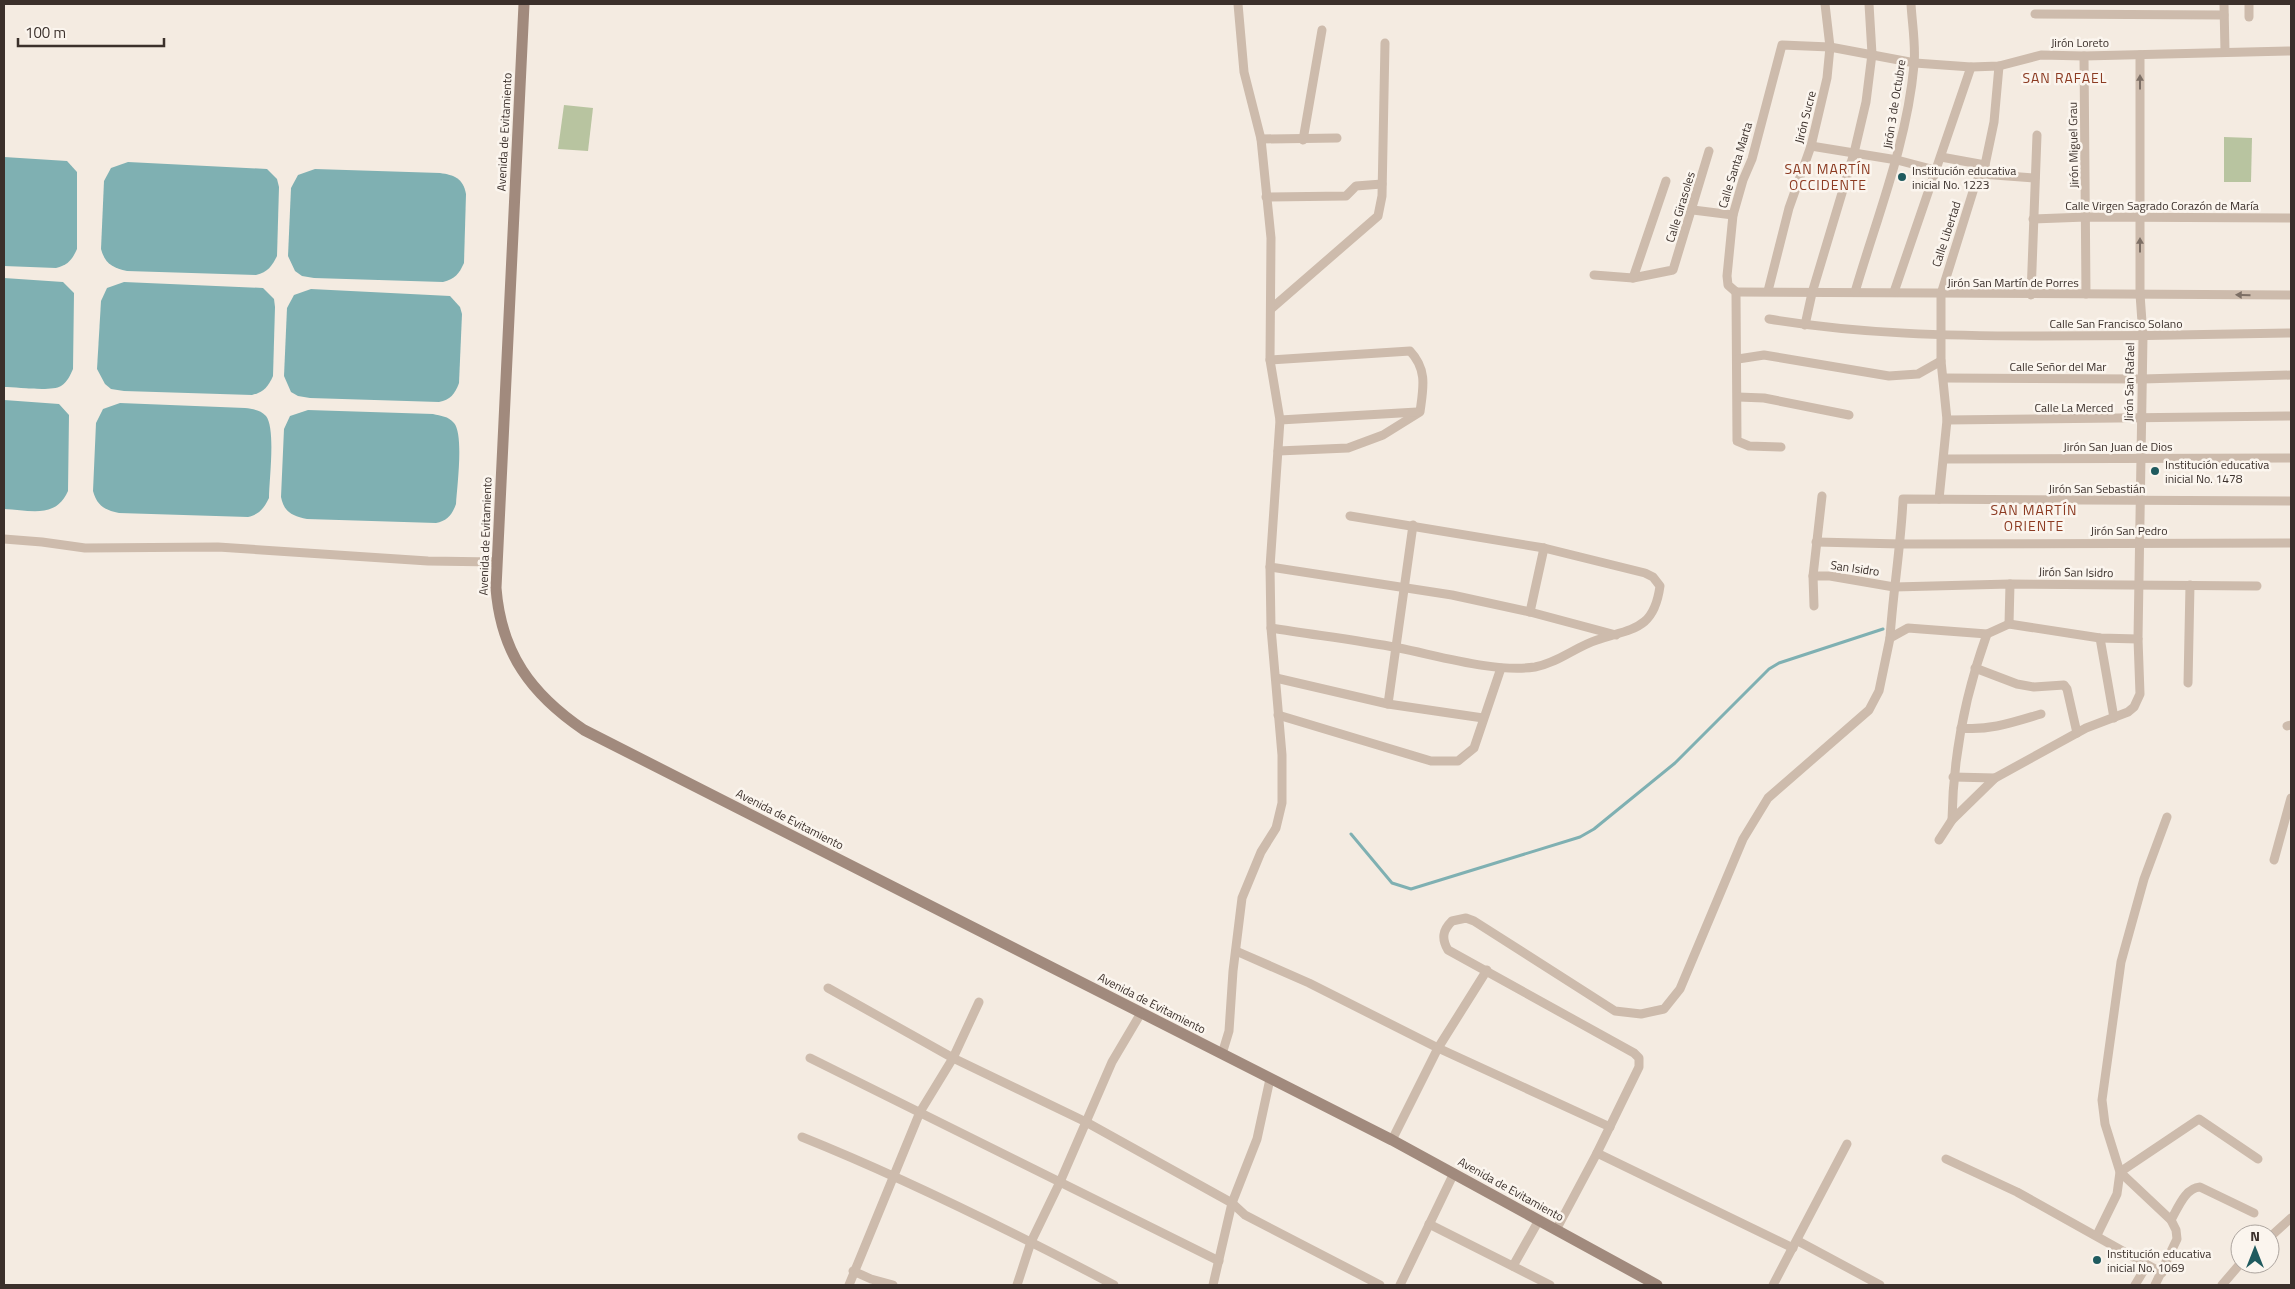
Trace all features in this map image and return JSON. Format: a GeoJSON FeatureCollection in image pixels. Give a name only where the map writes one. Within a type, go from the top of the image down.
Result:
{"type":"FeatureCollection","features":[{"type":"Feature","properties":{"kind":"street","name":"Avenida de Evitamiento"},"geometry":{"type":"LineString","coordinates":[[524,4],[496,562],[497,606],[509,646],[524,673],[558,712],[584,730],[1392,1140],[1657,1285]]}},
{"type":"Feature","properties":{"kind":"street"},"geometry":{"type":"LineString","coordinates":[[1222,1054],[1229,1031],[1233,970],[1245,890],[1281,812],[1282,755],[1271,628],[1270,567],[1280,420],[1270,360],[1272,308],[1271,238],[1261,139],[1244,72],[1238,4]]}},
{"type":"Feature","properties":{"kind":"street","name":"Jirón Sucre"},"geometry":{"type":"LineString","coordinates":[[1768,291],[1789,208],[1812,146],[1826,78],[1830,47],[1826,4]]}},
{"type":"Feature","properties":{"kind":"street"},"geometry":{"type":"LineString","coordinates":[[1805,325],[1812,293],[1854,153],[1869,87],[1872,54],[1869,4]]}},
{"type":"Feature","properties":{"kind":"street","name":"Jirón 3 de Octubre"},"geometry":{"type":"LineString","coordinates":[[1855,292],[1897,160],[1908,110],[1915,63],[1911,4]]}},
{"type":"Feature","properties":{"kind":"street"},"geometry":{"type":"LineString","coordinates":[[2224,4],[2225,52]]}},
{"type":"Feature","properties":{"kind":"street"},"geometry":{"type":"LineString","coordinates":[[2249,4],[2249,16]]}},
{"type":"Feature","properties":{"kind":"street"},"geometry":{"type":"LineString","coordinates":[[2035,14],[2224,15]]}},
{"type":"Feature","properties":{"kind":"street"},"geometry":{"type":"LineString","coordinates":[[1302,140],[1322,30]]}},
{"type":"Feature","properties":{"kind":"street"},"geometry":{"type":"LineString","coordinates":[[1272,308],[1378,216],[1382,184],[1386,43]]}},
{"type":"Feature","properties":{"kind":"street","name":"Jirón Loreto"},"geometry":{"type":"LineString","coordinates":[[1782,45],[1830,47],[1915,63],[1971,67],[1999,66],[2041,55],[2084,56],[2291,50]]}},
{"type":"Feature","properties":{"kind":"street","name":"Calle Santa Marta"},"geometry":{"type":"LineString","coordinates":[[1736,292],[1728,285],[1727,276],[1733,215],[1743,180],[1752,159],[1782,45]]}},
{"type":"Feature","properties":{"kind":"street","name":"Jirón San Rafael"},"geometry":{"type":"LineString","coordinates":[[2114,718],[2134,707],[2140,694],[2138,639],[2142,336],[2140,294],[2140,54]]}},
{"type":"Feature","properties":{"kind":"street","name":"Jirón Miguel Grau"},"geometry":{"type":"LineString","coordinates":[[2084,56],[2086,294]]}},
{"type":"Feature","properties":{"kind":"street","name":"Calle Libertad"},"geometry":{"type":"LineString","coordinates":[[1938,499],[1948,420],[1941,361],[1941,294],[1957,238],[1985,165],[1994,122],[1999,66]]}},
{"type":"Feature","properties":{"kind":"street"},"geometry":{"type":"LineString","coordinates":[[1894,292],[1971,67]]}},
{"type":"Feature","properties":{"kind":"street"},"geometry":{"type":"LineString","coordinates":[[2032,295],[2034,178],[2038,135]]}},
{"type":"Feature","properties":{"kind":"street"},"geometry":{"type":"LineString","coordinates":[[1261,139],[1302,140],[1337,138]]}},
{"type":"Feature","properties":{"kind":"street"},"geometry":{"type":"LineString","coordinates":[[1812,146],[1897,160],[1935,170]]}},
{"type":"Feature","properties":{"kind":"street","name":"Calle Girasoles"},"geometry":{"type":"LineString","coordinates":[[1633,278],[1673,270],[1693,210],[1709,151]]}},
{"type":"Feature","properties":{"kind":"street"},"geometry":{"type":"LineString","coordinates":[[1941,157],[1985,165]]}},
{"type":"Feature","properties":{"kind":"street"},"geometry":{"type":"LineString","coordinates":[[1981,174],[2034,178]]}},
{"type":"Feature","properties":{"kind":"street"},"geometry":{"type":"LineString","coordinates":[[1594,275],[1633,278],[1666,181]]}},
{"type":"Feature","properties":{"kind":"street"},"geometry":{"type":"LineString","coordinates":[[1266,197],[1346,196],[1356,186],[1382,184]]}},
{"type":"Feature","properties":{"kind":"street"},"geometry":{"type":"LineString","coordinates":[[1693,210],[1733,215]]}},
{"type":"Feature","properties":{"kind":"street","name":"Calle Virgen Sagrado Corazón de María"},"geometry":{"type":"LineString","coordinates":[[2033,219],[2086,217],[2291,218]]}},
{"type":"Feature","properties":{"kind":"street"},"geometry":{"type":"LineString","coordinates":[[1736,292],[1738,359],[1737,441],[1749,446],[1782,447]]}},
{"type":"Feature","properties":{"kind":"street","name":"Jirón San Martín de Porres"},"geometry":{"type":"LineString","coordinates":[[1736,292],[2291,295]]}},
{"type":"Feature","properties":{"kind":"street","name":"Calle San Francisco Solano"},"geometry":{"type":"LineString","coordinates":[[1769,319],[1805,325],[1941,336],[2142,336],[2291,333]]}},
{"type":"Feature","properties":{"kind":"street"},"geometry":{"type":"LineString","coordinates":[[1270,360],[1410,352],[1419,360],[1424,380],[1420,412]]}},
{"type":"Feature","properties":{"kind":"street"},"geometry":{"type":"LineString","coordinates":[[1738,359],[1764,355],[1888,376],[1918,374],[1941,361]]}},
{"type":"Feature","properties":{"kind":"street","name":"Calle Señor del Mar"},"geometry":{"type":"LineString","coordinates":[[1944,378],[2142,379],[2291,375]]}},
{"type":"Feature","properties":{"kind":"street"},"geometry":{"type":"LineString","coordinates":[[1738,397],[1764,398],[1849,415]]}},
{"type":"Feature","properties":{"kind":"street"},"geometry":{"type":"LineString","coordinates":[[1280,420],[1420,412]]}},
{"type":"Feature","properties":{"kind":"street"},"geometry":{"type":"LineString","coordinates":[[1278,451],[1348,448],[1383,435],[1420,412]]}},
{"type":"Feature","properties":{"kind":"street","name":"Calle La Merced"},"geometry":{"type":"LineString","coordinates":[[1948,420],[2291,416]]}},
{"type":"Feature","properties":{"kind":"street","name":"Jirón San Juan de Dios"},"geometry":{"type":"LineString","coordinates":[[1944,459],[2291,458]]}},
{"type":"Feature","properties":{"kind":"street"},"geometry":{"type":"LineString","coordinates":[[1814,606],[1813,576],[1822,496]]}},
{"type":"Feature","properties":{"kind":"street","name":"Jirón San Sebastián"},"geometry":{"type":"LineString","coordinates":[[1901,544],[1903,499],[2291,501]]}},
{"type":"Feature","properties":{"kind":"street"},"geometry":{"type":"LineString","coordinates":[[1271,628],[1396,647],[1501,668],[1528,668],[1559,660],[1596,640],[1632,631],[1646,622],[1654,612],[1660,586],[1658,581],[1646,573],[1544,548],[1350,516]]}},
{"type":"Feature","properties":{"kind":"street"},"geometry":{"type":"LineString","coordinates":[[1388,704],[1413,525]]}},
{"type":"Feature","properties":{"kind":"street"},"geometry":{"type":"LineString","coordinates":[[4,539],[85,548],[218,547],[428,561],[496,562]]}},
{"type":"Feature","properties":{"kind":"street","name":"Jirón San Pedro"},"geometry":{"type":"LineString","coordinates":[[1816,542],[1901,544],[2291,543]]}},
{"type":"Feature","properties":{"kind":"street"},"geometry":{"type":"LineString","coordinates":[[1556,1230],[1597,1153],[1639,1067],[1640,1058],[1487,970],[1448,950],[1444,942],[1443,933],[1452,921],[1466,918],[1474,921],[1615,1011],[1641,1014],[1664,1009],[1680,989],[1743,839],[1768,798],[1869,710],[1879,691],[1890,638],[1894,586],[1901,544]]}},
{"type":"Feature","properties":{"kind":"street"},"geometry":{"type":"LineString","coordinates":[[1530,612],[1544,548]]}},
{"type":"Feature","properties":{"kind":"street"},"geometry":{"type":"LineString","coordinates":[[1270,567],[1405,587],[1530,612],[1616,635]]}},
{"type":"Feature","properties":{"kind":"street","name":"San Isidro"},"geometry":{"type":"LineString","coordinates":[[1813,576],[1830,576],[1894,586]]}},
{"type":"Feature","properties":{"kind":"street"},"geometry":{"type":"LineString","coordinates":[[2009,624],[2010,584]]}},
{"type":"Feature","properties":{"kind":"street","name":"Jirón San Isidro"},"geometry":{"type":"LineString","coordinates":[[1894,586],[2010,584],[2257,586]]}},
{"type":"Feature","properties":{"kind":"street"},"geometry":{"type":"LineString","coordinates":[[2188,683],[2190,585]]}},
{"type":"Feature","properties":{"kind":"street"},"geometry":{"type":"LineString","coordinates":[[1890,638],[1908,628],[1987,634],[2009,624],[2100,638],[2138,639]]}},
{"type":"Feature","properties":{"kind":"street"},"geometry":{"type":"LineString","coordinates":[[1952,820],[1953,777],[1961,728],[1975,668],[1987,634]]}},
{"type":"Feature","properties":{"kind":"street"},"geometry":{"type":"LineString","coordinates":[[1939,840],[1952,820],[1995,778],[2077,732],[2114,718],[2100,638]]}},
{"type":"Feature","properties":{"kind":"street"},"geometry":{"type":"LineString","coordinates":[[1278,715],[1432,761],[1458,761],[1474,748],[1501,668]]}},
{"type":"Feature","properties":{"kind":"street"},"geometry":{"type":"LineString","coordinates":[[1975,668],[2017,684],[2034,687],[2064,685],[2067,689],[2077,732]]}},
{"type":"Feature","properties":{"kind":"street"},"geometry":{"type":"LineString","coordinates":[[1276,678],[1388,704],[1483,718]]}},
{"type":"Feature","properties":{"kind":"street"},"geometry":{"type":"LineString","coordinates":[[1961,728],[1992,728],[2041,714]]}},
{"type":"Feature","properties":{"kind":"street"},"geometry":{"type":"LineString","coordinates":[[1953,777],[1995,778]]}},
{"type":"Feature","properties":{"kind":"street"},"geometry":{"type":"LineString","coordinates":[[2274,860],[2291,798]]}},
{"type":"Feature","properties":{"kind":"street"},"geometry":{"type":"LineString","coordinates":[[2097,1235],[2117,1194],[2120,1172],[2102,1114],[2103,1090],[2120,962],[2144,880],[2167,817]]}},
{"type":"Feature","properties":{"kind":"street"},"geometry":{"type":"LineString","coordinates":[[1236,951],[1309,983],[1438,1048],[1610,1126]]}},
{"type":"Feature","properties":{"kind":"street"},"geometry":{"type":"LineString","coordinates":[[1392,1140],[1438,1048],[1487,970]]}},
{"type":"Feature","properties":{"kind":"street"},"geometry":{"type":"LineString","coordinates":[[828,988],[952,1058],[1086,1122],[1232,1203],[1245,1216],[1380,1285]]}},
{"type":"Feature","properties":{"kind":"street"},"geometry":{"type":"LineString","coordinates":[[848,1285],[920,1112],[952,1058],[979,1002]]}},
{"type":"Feature","properties":{"kind":"street"},"geometry":{"type":"LineString","coordinates":[[1017,1285],[1031,1242],[1060,1182],[1112,1062],[1141,1012]]}},
{"type":"Feature","properties":{"kind":"street"},"geometry":{"type":"LineString","coordinates":[[810,1058],[1219,1261]]}},
{"type":"Feature","properties":{"kind":"street"},"geometry":{"type":"LineString","coordinates":[[1214,1285],[1232,1203],[1257,1139],[1270,1078]]}},
{"type":"Feature","properties":{"kind":"street"},"geometry":{"type":"LineString","coordinates":[[2120,1172],[2199,1119],[2258,1159]]}},
{"type":"Feature","properties":{"kind":"street"},"geometry":{"type":"LineString","coordinates":[[802,1137],[866,1162],[1031,1242],[1114,1285]]}},
{"type":"Feature","properties":{"kind":"street"},"geometry":{"type":"LineString","coordinates":[[1773,1285],[1847,1144]]}},
{"type":"Feature","properties":{"kind":"street"},"geometry":{"type":"LineString","coordinates":[[1597,1153],[1880,1285]]}},
{"type":"Feature","properties":{"kind":"street"},"geometry":{"type":"LineString","coordinates":[[1946,1159],[2017,1192],[2097,1235],[2162,1274]]}},
{"type":"Feature","properties":{"kind":"street"},"geometry":{"type":"LineString","coordinates":[[2120,1172],[2171,1220],[2176,1230],[2176,1239],[2162,1274],[2155,1285]]}},
{"type":"Feature","properties":{"kind":"street"},"geometry":{"type":"LineString","coordinates":[[1400,1285],[1454,1173]]}},
{"type":"Feature","properties":{"kind":"street"},"geometry":{"type":"LineString","coordinates":[[2171,1220],[2188,1191],[2200,1187],[2254,1213]]}},
{"type":"Feature","properties":{"kind":"street"},"geometry":{"type":"LineString","coordinates":[[2280,1228],[2291,1218]]}},
{"type":"Feature","properties":{"kind":"street"},"geometry":{"type":"LineString","coordinates":[[1513,1266],[1539,1220]]}},
{"type":"Feature","properties":{"kind":"street"},"geometry":{"type":"LineString","coordinates":[[1430,1224],[1550,1285]]}},
{"type":"Feature","properties":{"kind":"street"},"geometry":{"type":"LineString","coordinates":[[2135,1285],[2147,1265]]}},
{"type":"Feature","properties":{"kind":"street"},"geometry":{"type":"LineString","coordinates":[[853,1271],[871,1279],[893,1285]]}},
{"type":"Feature","properties":{"kind":"street"},"geometry":{"type":"LineString","coordinates":[[2222,1285],[2231,1274]]}},
{"type":"Feature","properties":{"kind":"green space"},"geometry":{"type":"Polygon","coordinates":[[[564,105],[593,108],[588,151],[558,149],[564,105]]]}},
{"type":"Feature","properties":{"kind":"green space"},"geometry":{"type":"Polygon","coordinates":[[[2224,137],[2252,138],[2251,182],[2224,182],[2224,137]]]}},
{"type":"Feature","properties":{"kind":"water"},"geometry":{"type":"Polygon","coordinates":[[[4,157],[67,161],[77,172],[77,249],[67,264],[56,268],[4,266],[4,157]]]}},
{"type":"Feature","properties":{"kind":"water"},"geometry":{"type":"Polygon","coordinates":[[[128,162],[267,169],[277,179],[279,187],[277,256],[271,266],[264,272],[256,275],[127,271],[107,262],[101,249],[104,181],[111,168],[128,162]]]}},
{"type":"Feature","properties":{"kind":"water"},"geometry":{"type":"Polygon","coordinates":[[[315,169],[440,173],[457,178],[463,184],[466,194],[464,263],[458,273],[454,278],[443,282],[314,278],[302,276],[295,271],[288,256],[291,188],[298,175],[315,169]]]}},
{"type":"Feature","properties":{"kind":"water"},"geometry":{"type":"Polygon","coordinates":[[[4,278],[63,282],[74,293],[73,369],[68,379],[61,386],[50,389],[4,387],[4,278]]]}},
{"type":"Feature","properties":{"kind":"water"},"geometry":{"type":"Polygon","coordinates":[[[124,282],[263,288],[274,299],[275,307],[273,376],[267,386],[263,391],[252,395],[111,389],[105,384],[97,369],[101,301],[107,288],[124,282]]]}},
{"type":"Feature","properties":{"kind":"water"},"geometry":{"type":"Polygon","coordinates":[[[311,289],[450,296],[460,307],[462,314],[459,383],[454,393],[446,400],[439,402],[310,398],[298,396],[291,392],[284,376],[287,308],[294,295],[311,289]]]}},
{"type":"Feature","properties":{"kind":"water"},"geometry":{"type":"Polygon","coordinates":[[[4,400],[59,404],[69,415],[68,491],[57,506],[41,511],[4,509],[4,400]]]}},
{"type":"Feature","properties":{"kind":"water"},"geometry":{"type":"Polygon","coordinates":[[[120,403],[245,408],[262,412],[266,416],[271,432],[269,498],[263,508],[256,514],[248,517],[119,513],[102,507],[93,491],[96,423],[103,409],[120,403]]]}},
{"type":"Feature","properties":{"kind":"water"},"geometry":{"type":"Polygon","coordinates":[[[308,410],[433,414],[449,419],[454,423],[459,438],[456,504],[451,514],[443,521],[436,523],[307,519],[290,513],[284,506],[281,497],[284,429],[290,416],[308,410]]]}},
{"type":"Feature","properties":{"kind":"waterway"},"geometry":{"type":"LineString","coordinates":[[1351,834],[1392,883],[1411,889],[1580,837],[1594,829],[1675,763],[1769,669],[1779,663],[1883,629]]}},
{"type":"Feature","properties":{"kind":"place","name":"Institución educativa inicial No. 1223"},"geometry":{"type":"Point","coordinates":[1902,177]}},
{"type":"Feature","properties":{"kind":"place","name":"Institución educativa inicial No. 1478"},"geometry":{"type":"Point","coordinates":[2155,471]}},
{"type":"Feature","properties":{"kind":"place","name":"Institución educativa inicial No. 1069"},"geometry":{"type":"Point","coordinates":[2097,1260]}},
{"type":"Feature","properties":{"kind":"district","name":"SAN RAFAEL"},"geometry":{"type":"Point","coordinates":[2065,77]}},
{"type":"Feature","properties":{"kind":"district","name":"SAN MARTÍN OCCIDENTE"},"geometry":{"type":"Point","coordinates":[1828,176]}},
{"type":"Feature","properties":{"kind":"district","name":"SAN MARTÍN ORIENTE"},"geometry":{"type":"Point","coordinates":[2034,518]}}]}
